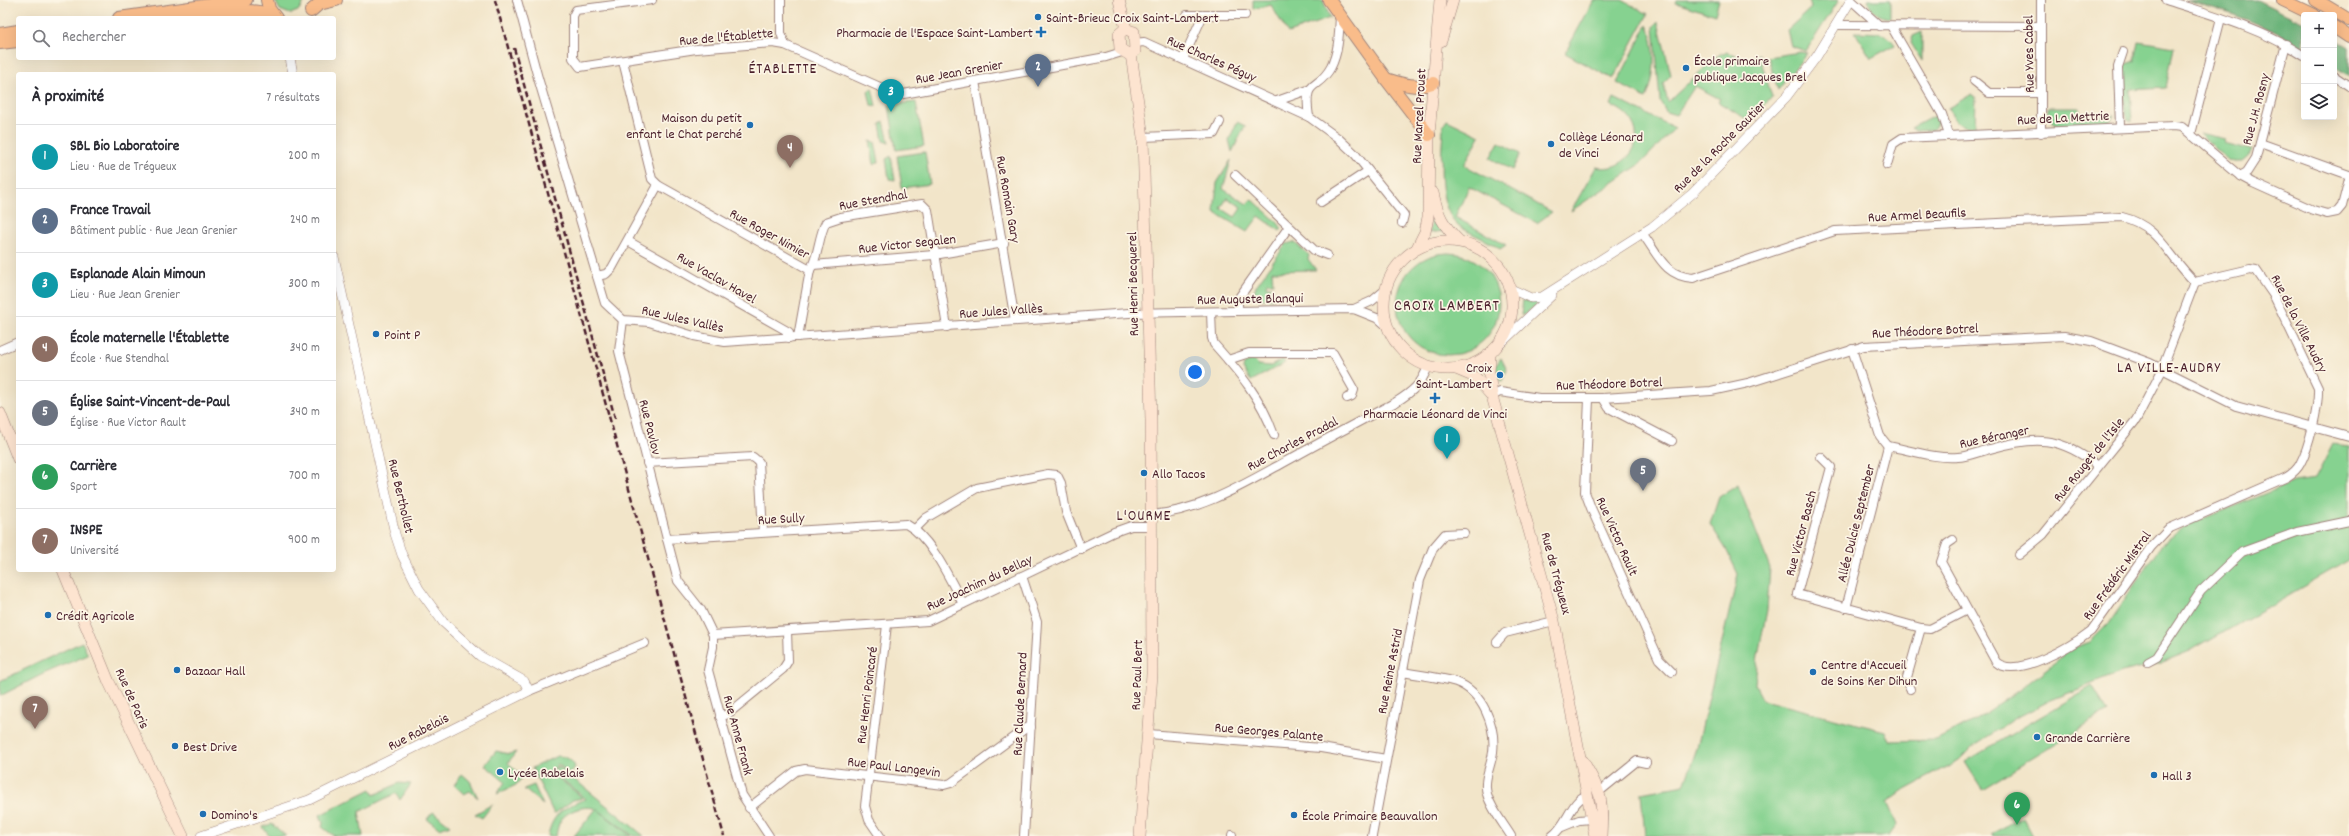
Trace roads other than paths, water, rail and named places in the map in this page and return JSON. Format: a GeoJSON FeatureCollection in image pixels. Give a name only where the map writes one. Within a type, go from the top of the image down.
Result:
{"type":"FeatureCollection","features":[{"type":"Feature","properties":{"kind":"main road"},"geometry":{"type":"LineString","coordinates":[[133,16],[246,0]]}},
{"type":"Feature","properties":{"kind":"main road"},"geometry":{"type":"LineString","coordinates":[[267,0],[274,16]]}},
{"type":"Feature","properties":{"kind":"main road"},"geometry":{"type":"LineString","coordinates":[[310,10],[319,4],[336,0]]}},
{"type":"Feature","properties":{"kind":"main road"},"geometry":{"type":"LineString","coordinates":[[1119,0],[1126,29],[1134,32],[1135,51],[1126,53]]}},
{"type":"Feature","properties":{"kind":"main road"},"geometry":{"type":"LineString","coordinates":[[1329,0],[1386,79],[1429,135]]}},
{"type":"Feature","properties":{"kind":"main road","name":"Rue Marcel Proust"},"geometry":{"type":"LineString","coordinates":[[1417,248],[1426,226],[1430,179],[1429,135],[1437,55],[1440,0]]}},
{"type":"Feature","properties":{"kind":"main road","name":"Rue Marcel Proust"},"geometry":{"type":"LineString","coordinates":[[1437,55],[1453,0]]}},
{"type":"Feature","properties":{"kind":"main road"},"geometry":{"type":"LineString","coordinates":[[2283,0],[2308,12]]}},
{"type":"Feature","properties":{"kind":"main road"},"geometry":{"type":"LineString","coordinates":[[2316,0],[2349,20]]}},
{"type":"Feature","properties":{"kind":"main road"},"geometry":{"type":"LineString","coordinates":[[201,16],[239,11],[264,12],[274,16]]}},
{"type":"Feature","properties":{"kind":"main road","name":"Rue Henri Becquerel"},"geometry":{"type":"LineString","coordinates":[[1126,29],[1118,34],[1126,53],[1143,137],[1151,420],[1151,521]]}},
{"type":"Feature","properties":{"kind":"main road"},"geometry":{"type":"LineString","coordinates":[[2337,29],[2349,37]]}},
{"type":"Feature","properties":{"kind":"main road"},"geometry":{"type":"LineString","coordinates":[[0,34],[16,31]]}},
{"type":"Feature","properties":{"kind":"main road"},"geometry":{"type":"LineString","coordinates":[[0,43],[16,41]]}},
{"type":"Feature","properties":{"kind":"main road"},"geometry":{"type":"LineString","coordinates":[[1386,79],[1410,86],[1423,87],[1433,83]]}},
{"type":"Feature","properties":{"kind":"main road","name":"Rue Marcel Proust"},"geometry":{"type":"LineString","coordinates":[[1430,179],[1437,213],[1444,224],[1459,241]]}},
{"type":"Feature","properties":{"kind":"main road"},"geometry":{"type":"LineString","coordinates":[[1437,241],[1459,241],[1484,251],[1496,261],[1505,274],[1511,289],[1513,309],[1510,322],[1494,350],[1474,364],[1456,369],[1428,366],[1411,357],[1397,344],[1388,327],[1384,308],[1386,290],[1396,268],[1417,248],[1437,241]]}},
{"type":"Feature","properties":{"kind":"main road","name":"Rue de Trégueux"},"geometry":{"type":"LineString","coordinates":[[1494,350],[1489,372],[1492,396],[1554,621],[1582,759],[1584,793],[1595,836]]}},
{"type":"Feature","properties":{"kind":"main road","name":"Rue de Trégueux"},"geometry":{"type":"LineString","coordinates":[[1456,369],[1475,377],[1492,396]]}},
{"type":"Feature","properties":{"kind":"main road"},"geometry":{"type":"LineString","coordinates":[[0,413],[16,454]]}},
{"type":"Feature","properties":{"kind":"main road","name":"Rue Paul Bert"},"geometry":{"type":"LineString","coordinates":[[1140,836],[1149,734],[1152,674],[1151,521]]}},
{"type":"Feature","properties":{"kind":"main road","name":"Rue de Paris"},"geometry":{"type":"LineString","coordinates":[[64,572],[109,682],[183,836]]}},
{"type":"Feature","properties":{"kind":"main road","name":"Rue de Trégueux"},"geometry":{"type":"LineString","coordinates":[[1582,759],[1602,801]]}},
{"type":"Feature","properties":{"kind":"main road"},"geometry":{"type":"LineString","coordinates":[[1584,793],[1594,796],[1602,801]]}},
{"type":"Feature","properties":{"kind":"main road"},"geometry":{"type":"LineString","coordinates":[[1591,819],[1602,801]]}},
{"type":"Feature","properties":{"kind":"main road"},"geometry":{"type":"LineString","coordinates":[[1601,836],[1602,801]]}},
{"type":"Feature","properties":{"kind":"street","name":"Rue Jules Vallès"},"geometry":{"type":"LineString","coordinates":[[517,0],[538,78],[605,303],[623,320],[649,322],[694,336],[725,342],[1147,313]]}},
{"type":"Feature","properties":{"kind":"street","name":"Rue de l'Établette"},"geometry":{"type":"LineString","coordinates":[[652,0],[576,10],[573,25],[573,58],[580,67],[696,49],[773,43],[785,45],[781,33],[781,0]]}},
{"type":"Feature","properties":{"kind":"street"},"geometry":{"type":"LineString","coordinates":[[1850,0],[1880,26]]}},
{"type":"Feature","properties":{"kind":"street","name":"Rue de la Roche Gautier"},"geometry":{"type":"LineString","coordinates":[[1572,277],[1642,233],[1693,193],[1778,107],[1807,70],[1836,26],[1850,0]]}},
{"type":"Feature","properties":{"kind":"street","name":"Rue Yves Cabel"},"geometry":{"type":"LineString","coordinates":[[2041,0],[2041,133]]}},
{"type":"Feature","properties":{"kind":"street"},"geometry":{"type":"LineString","coordinates":[[2166,0],[2221,18],[2286,44],[2301,54]]}},
{"type":"Feature","properties":{"kind":"street"},"geometry":{"type":"LineString","coordinates":[[1187,15],[1245,15]]}},
{"type":"Feature","properties":{"kind":"street"},"geometry":{"type":"LineString","coordinates":[[1183,59],[1203,15]]}},
{"type":"Feature","properties":{"kind":"street"},"geometry":{"type":"LineString","coordinates":[[1277,101],[1308,90],[1330,68],[1338,47],[1340,15]]}},
{"type":"Feature","properties":{"kind":"street"},"geometry":{"type":"LineString","coordinates":[[2191,134],[2221,18]]}},
{"type":"Feature","properties":{"kind":"street"},"geometry":{"type":"LineString","coordinates":[[1836,26],[2041,26]]}},
{"type":"Feature","properties":{"kind":"street"},"geometry":{"type":"LineString","coordinates":[[1891,26],[1942,114],[1949,135]]}},
{"type":"Feature","properties":{"kind":"street","name":"Rue Charles Péguy"},"geometry":{"type":"LineString","coordinates":[[1135,43],[1144,42],[1277,101],[1309,117],[1338,138],[1368,171],[1404,215],[1402,223]]}},
{"type":"Feature","properties":{"kind":"street","name":"Rue J.H. Rosny"},"geometry":{"type":"LineString","coordinates":[[2240,176],[2252,166],[2260,143],[2286,44]]}},
{"type":"Feature","properties":{"kind":"street","name":"Rue Jean Grenier"},"geometry":{"type":"LineString","coordinates":[[785,45],[898,95],[1126,53]]}},
{"type":"Feature","properties":{"kind":"street"},"geometry":{"type":"LineString","coordinates":[[2120,127],[2118,67],[2123,52]]}},
{"type":"Feature","properties":{"kind":"street"},"geometry":{"type":"LineString","coordinates":[[597,276],[606,274],[612,268],[658,185],[652,179],[623,61]]}},
{"type":"Feature","properties":{"kind":"street"},"geometry":{"type":"LineString","coordinates":[[2337,78],[2349,86]]}},
{"type":"Feature","properties":{"kind":"street","name":"Rue Romain Gary"},"geometry":{"type":"LineString","coordinates":[[975,81],[1004,243],[1015,321]]}},
{"type":"Feature","properties":{"kind":"street"},"geometry":{"type":"LineString","coordinates":[[1974,81],[1990,93],[2041,93]]}},
{"type":"Feature","properties":{"kind":"street"},"geometry":{"type":"LineString","coordinates":[[1308,90],[1306,98],[1309,117]]}},
{"type":"Feature","properties":{"kind":"street"},"geometry":{"type":"LineString","coordinates":[[1143,137],[1214,134],[1220,122]]}},
{"type":"Feature","properties":{"kind":"street","name":"Rue de La Mettrie"},"geometry":{"type":"LineString","coordinates":[[1887,165],[1893,144],[1902,138],[1949,135],[2041,133],[2120,127],[2174,126],[2182,127],[2240,176],[2306,207],[2327,214],[2337,212],[2342,206],[2349,179]]}},
{"type":"Feature","properties":{"kind":"street"},"geometry":{"type":"LineString","coordinates":[[2260,143],[2349,175]]}},
{"type":"Feature","properties":{"kind":"street"},"geometry":{"type":"LineString","coordinates":[[1321,202],[1368,171]]}},
{"type":"Feature","properties":{"kind":"street"},"geometry":{"type":"LineString","coordinates":[[1235,175],[1288,228],[1314,250],[1327,255]]}},
{"type":"Feature","properties":{"kind":"street","name":"Rue Roger Nimier"},"geometry":{"type":"LineString","coordinates":[[658,185],[811,267],[793,338]]}},
{"type":"Feature","properties":{"kind":"street","name":"Rue Stendhal"},"geometry":{"type":"LineString","coordinates":[[811,267],[821,232],[826,222],[841,217],[922,204],[928,210],[934,255],[947,327]]}},
{"type":"Feature","properties":{"kind":"street","name":"Rue Armel Beaufils"},"geometry":{"type":"LineString","coordinates":[[1642,233],[1667,268],[1681,277],[1693,278],[1835,231],[2122,217],[2138,221],[2150,229],[2195,282]]}},
{"type":"Feature","properties":{"kind":"street"},"geometry":{"type":"LineString","coordinates":[[1238,311],[1238,299],[1288,228]]}},
{"type":"Feature","properties":{"kind":"street","name":"Rue Vaclav Havel"},"geometry":{"type":"LineString","coordinates":[[628,241],[789,332],[793,338]]}},
{"type":"Feature","properties":{"kind":"street","name":"Rue Victor Segalen"},"geometry":{"type":"LineString","coordinates":[[811,267],[934,255],[1004,243]]}},
{"type":"Feature","properties":{"kind":"street","name":"Rue de la Ville Audry"},"geometry":{"type":"LineString","coordinates":[[2195,282],[2207,278],[2250,270],[2261,275],[2274,296],[2318,388],[2319,400],[2312,427]]}},
{"type":"Feature","properties":{"kind":"street","name":"Rue Berthollet"},"geometry":{"type":"LineString","coordinates":[[336,271],[395,534],[411,574],[432,608],[455,634],[486,659],[524,681],[529,691]]}},
{"type":"Feature","properties":{"kind":"street"},"geometry":{"type":"LineString","coordinates":[[1511,289],[1531,298],[1542,297],[1572,277]]}},
{"type":"Feature","properties":{"kind":"street"},"geometry":{"type":"LineString","coordinates":[[1494,350],[1572,277]]}},
{"type":"Feature","properties":{"kind":"street","name":"Rue Rouget de l'Isle"},"geometry":{"type":"LineString","coordinates":[[2019,555],[2043,535],[2136,420],[2162,369],[2195,282]]}},
{"type":"Feature","properties":{"kind":"street","name":"Rue Auguste Blanqui"},"geometry":{"type":"LineString","coordinates":[[1354,309],[1372,301],[1386,290]]}},
{"type":"Feature","properties":{"kind":"street","name":"Rue Auguste Blanqui"},"geometry":{"type":"LineString","coordinates":[[1147,313],[1354,309],[1379,319],[1388,327]]}},
{"type":"Feature","properties":{"kind":"street"},"geometry":{"type":"LineString","coordinates":[[1211,312],[1212,338],[1257,395],[1267,414],[1274,435]]}},
{"type":"Feature","properties":{"kind":"street","name":"Rue Pavlov"},"geometry":{"type":"LineString","coordinates":[[623,320],[619,351],[667,539]]}},
{"type":"Feature","properties":{"kind":"street","name":"Rue Théodore Botrel"},"geometry":{"type":"LineString","coordinates":[[1492,396],[1500,392],[1539,398],[1603,398],[1730,388],[1852,349],[1872,345],[2064,336],[2091,341],[2162,369],[2236,406],[2349,437]]}},
{"type":"Feature","properties":{"kind":"street"},"geometry":{"type":"LineString","coordinates":[[0,350],[16,343]]}},
{"type":"Feature","properties":{"kind":"street"},"geometry":{"type":"LineString","coordinates":[[1852,349],[1880,436],[1888,446]]}},
{"type":"Feature","properties":{"kind":"street"},"geometry":{"type":"LineString","coordinates":[[1228,360],[1249,353],[1333,353],[1354,390],[1352,396],[1347,398]]}},
{"type":"Feature","properties":{"kind":"street","name":"Rue Charles Pradal"},"geometry":{"type":"LineString","coordinates":[[1151,521],[1237,488],[1396,402],[1416,388],[1424,379],[1428,366]]}},
{"type":"Feature","properties":{"kind":"street","name":"Rue Victor Rault"},"geometry":{"type":"LineString","coordinates":[[1589,398],[1585,492],[1659,659],[1672,672]]}},
{"type":"Feature","properties":{"kind":"street"},"geometry":{"type":"LineString","coordinates":[[1603,398],[1610,408],[1672,441]]}},
{"type":"Feature","properties":{"kind":"street","name":"Rue Frédéric Mistral"},"geometry":{"type":"LineString","coordinates":[[1967,610],[1996,662],[2001,667],[2025,666],[2080,640],[2101,620],[2159,538],[2180,523],[2287,477],[2295,472],[2301,464],[2312,427]]}},
{"type":"Feature","properties":{"kind":"street","name":"Rue Béranger"},"geometry":{"type":"LineString","coordinates":[[1888,446],[1958,457],[2018,441],[2049,440],[2067,445],[2082,453],[2098,466]]}},
{"type":"Feature","properties":{"kind":"street","name":"Allée Dulcie September"},"geometry":{"type":"LineString","coordinates":[[1846,608],[1888,446]]}},
{"type":"Feature","properties":{"kind":"street","name":"Rue Victor Basch"},"geometry":{"type":"LineString","coordinates":[[1821,456],[1831,467],[1797,594],[1846,608]]}},
{"type":"Feature","properties":{"kind":"street"},"geometry":{"type":"LineString","coordinates":[[647,463],[753,457],[760,462],[763,532]]}},
{"type":"Feature","properties":{"kind":"street"},"geometry":{"type":"LineString","coordinates":[[962,604],[942,565],[915,529],[926,518],[977,488],[1048,474],[1057,475],[1061,483],[1066,512],[1081,548]]}},
{"type":"Feature","properties":{"kind":"street","name":"Rue Joachim du Bellay"},"geometry":{"type":"LineString","coordinates":[[713,635],[887,625],[928,621],[1081,548],[1131,526],[1151,521]]}},
{"type":"Feature","properties":{"kind":"street"},"geometry":{"type":"LineString","coordinates":[[2148,662],[2157,657],[2201,591],[2242,552],[2297,532],[2349,521]]}},
{"type":"Feature","properties":{"kind":"street","name":"Rue Sully"},"geometry":{"type":"LineString","coordinates":[[667,539],[900,524],[906,524],[915,529]]}},
{"type":"Feature","properties":{"kind":"street","name":"Rue Reine Astrid"},"geometry":{"type":"LineString","coordinates":[[1372,836],[1420,580],[1426,562],[1433,548],[1445,534],[1464,533]]}},
{"type":"Feature","properties":{"kind":"street"},"geometry":{"type":"LineString","coordinates":[[667,539],[678,581],[701,610],[713,635]]}},
{"type":"Feature","properties":{"kind":"street"},"geometry":{"type":"LineString","coordinates":[[1846,608],[1921,628],[1930,629],[1967,610],[1941,562],[1946,544],[1953,540]]}},
{"type":"Feature","properties":{"kind":"street","name":"Rue Claude Bernard"},"geometry":{"type":"LineString","coordinates":[[1022,576],[1037,622],[1024,836]]}},
{"type":"Feature","properties":{"kind":"street"},"geometry":{"type":"LineString","coordinates":[[1497,642],[1505,634],[1554,621]]}},
{"type":"Feature","properties":{"kind":"street","name":"Rue Henri Poincaré"},"geometry":{"type":"LineString","coordinates":[[880,836],[866,812],[887,625]]}},
{"type":"Feature","properties":{"kind":"street"},"geometry":{"type":"LineString","coordinates":[[1910,689],[1906,681],[1921,628]]}},
{"type":"Feature","properties":{"kind":"street"},"geometry":{"type":"LineString","coordinates":[[720,717],[728,714],[783,669],[788,661],[787,631]]}},
{"type":"Feature","properties":{"kind":"street","name":"Rue Anne Frank"},"geometry":{"type":"LineString","coordinates":[[713,635],[713,647],[708,670],[742,796],[769,836]]}},
{"type":"Feature","properties":{"kind":"street","name":"Rue Rabelais"},"geometry":{"type":"LineString","coordinates":[[201,836],[309,800],[529,691],[645,643]]}},
{"type":"Feature","properties":{"kind":"street"},"geometry":{"type":"LineString","coordinates":[[1402,672],[1456,683],[1466,688],[1481,702],[1490,721],[1494,737],[1493,754],[1485,781],[1487,794],[1511,836]]}},
{"type":"Feature","properties":{"kind":"street","name":"Rue Paul Langevin"},"geometry":{"type":"LineString","coordinates":[[749,808],[800,769],[944,786],[951,783],[1026,728],[1031,727]]}},
{"type":"Feature","properties":{"kind":"street","name":"Rue Georges Palante"},"geometry":{"type":"LineString","coordinates":[[1149,734],[1321,748],[1386,759]]}},
{"type":"Feature","properties":{"kind":"street"},"geometry":{"type":"LineString","coordinates":[[1602,801],[1637,761],[1646,763]]}},
{"type":"Feature","properties":{"kind":"street"},"geometry":{"type":"LineString","coordinates":[[1552,836],[1561,828],[1584,793]]}},
{"type":"Feature","properties":{"kind":"street"},"geometry":{"type":"LineString","coordinates":[[1561,828],[1580,820],[1591,819]]}},
{"type":"Feature","properties":{"kind":"railway"},"geometry":{"type":"LineString","coordinates":[[495,0],[724,836]]}},
{"type":"Feature","properties":{"kind":"railway"},"geometry":{"type":"LineString","coordinates":[[514,48],[615,418]]}},
{"type":"Feature","properties":{"kind":"place","name":"Saint-Brieuc Croix Saint-Lambert"},"geometry":{"type":"Point","coordinates":[1038,17]}},
{"type":"Feature","properties":{"kind":"place","name":"Pharmacie de l'Espace Saint-Lambert"},"geometry":{"type":"Point","coordinates":[1041,32]}},
{"type":"Feature","properties":{"kind":"place","name":"École primaire publique Jacques Brel"},"geometry":{"type":"Point","coordinates":[1686,68]}},
{"type":"Feature","properties":{"kind":"place","name":"France Travail"},"geometry":{"type":"Point","coordinates":[1038,87]}},
{"type":"Feature","properties":{"kind":"place","name":"Esplanade Alain Mimoun"},"geometry":{"type":"Point","coordinates":[891,112]}},
{"type":"Feature","properties":{"kind":"place","name":"Maison du petit enfant le Chat perché"},"geometry":{"type":"Point","coordinates":[750,125]}},
{"type":"Feature","properties":{"kind":"place","name":"Collège Léonard de Vinci"},"geometry":{"type":"Point","coordinates":[1551,144]}},
{"type":"Feature","properties":{"kind":"place","name":"École maternelle l'Établette"},"geometry":{"type":"Point","coordinates":[790,168]}},
{"type":"Feature","properties":{"kind":"place","name":"Point P"},"geometry":{"type":"Point","coordinates":[376,334]}},
{"type":"Feature","properties":{"kind":"place","name":"Croix Saint-Lambert"},"geometry":{"type":"Point","coordinates":[1500,375]}},
{"type":"Feature","properties":{"kind":"place","name":"Pharmacie Léonard de Vinci"},"geometry":{"type":"Point","coordinates":[1435,398]}},
{"type":"Feature","properties":{"kind":"place","name":"SBL Bio Laboratoire"},"geometry":{"type":"Point","coordinates":[1447,459]}},
{"type":"Feature","properties":{"kind":"place","name":"Allo Tacos"},"geometry":{"type":"Point","coordinates":[1144,473]}},
{"type":"Feature","properties":{"kind":"place","name":"Église Saint-Vincent-de-Paul"},"geometry":{"type":"Point","coordinates":[1643,491]}},
{"type":"Feature","properties":{"kind":"place","name":"Crédit Agricole"},"geometry":{"type":"Point","coordinates":[48,615]}},
{"type":"Feature","properties":{"kind":"place","name":"Bazaar Hall"},"geometry":{"type":"Point","coordinates":[177,670]}},
{"type":"Feature","properties":{"kind":"place","name":"Centre d'Accueil de Soins Ker Dihun"},"geometry":{"type":"Point","coordinates":[1813,672]}},
{"type":"Feature","properties":{"kind":"place","name":"INSPE"},"geometry":{"type":"Point","coordinates":[35,729]}},
{"type":"Feature","properties":{"kind":"place","name":"Grande Carrière"},"geometry":{"type":"Point","coordinates":[2037,737]}},
{"type":"Feature","properties":{"kind":"place","name":"Best Drive"},"geometry":{"type":"Point","coordinates":[175,746]}},
{"type":"Feature","properties":{"kind":"place","name":"Lycée Rabelais"},"geometry":{"type":"Point","coordinates":[500,772]}},
{"type":"Feature","properties":{"kind":"place","name":"Hall 3"},"geometry":{"type":"Point","coordinates":[2154,775]}},
{"type":"Feature","properties":{"kind":"place","name":"Domino's"},"geometry":{"type":"Point","coordinates":[203,814]}},
{"type":"Feature","properties":{"kind":"place","name":"École Primaire Beauvallon"},"geometry":{"type":"Point","coordinates":[1294,815]}},
{"type":"Feature","properties":{"kind":"place","name":"Carrière"},"geometry":{"type":"Point","coordinates":[2017,825]}},
{"type":"Feature","properties":{"kind":"district","name":"ÉTABLETTE"},"geometry":{"type":"Point","coordinates":[783,68]}},
{"type":"Feature","properties":{"kind":"district","name":"CROIX LAMBERT"},"geometry":{"type":"Point","coordinates":[1447,304]}},
{"type":"Feature","properties":{"kind":"district","name":"LA VILLE-AUDRY"},"geometry":{"type":"Point","coordinates":[2169,367]}},
{"type":"Feature","properties":{"kind":"district","name":"L'OURME"},"geometry":{"type":"Point","coordinates":[1144,515]}}]}
